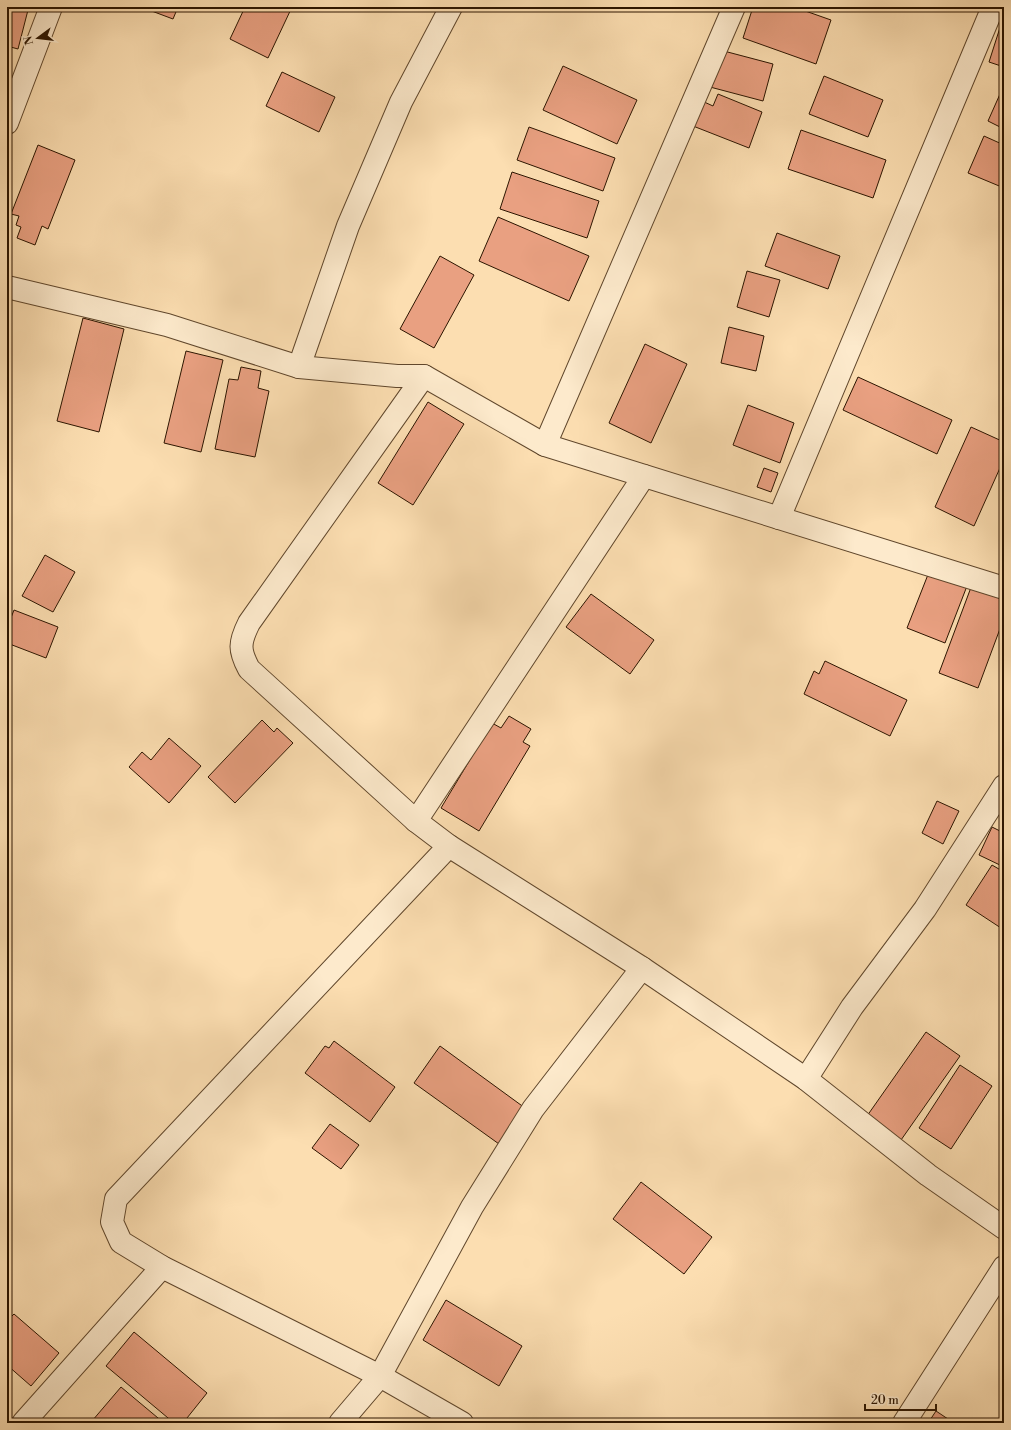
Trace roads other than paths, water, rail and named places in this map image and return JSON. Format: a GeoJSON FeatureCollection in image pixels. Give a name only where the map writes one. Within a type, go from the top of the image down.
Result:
{"type":"FeatureCollection","features":[{"type":"Feature","properties":{"kind":"street"},"geometry":{"type":"LineString","coordinates":[[7,123],[51,7]]}},
{"type":"Feature","properties":{"kind":"street"},"geometry":{"type":"LineString","coordinates":[[299,367],[348,226],[401,102],[450,7]]}},
{"type":"Feature","properties":{"kind":"street"},"geometry":{"type":"LineString","coordinates":[[545,445],[734,7]]}},
{"type":"Feature","properties":{"kind":"street"},"geometry":{"type":"LineString","coordinates":[[779,518],[993,7]]}},
{"type":"Feature","properties":{"kind":"street"},"geometry":{"type":"LineString","coordinates":[[7,287],[167,325],[299,367],[397,376],[424,376],[545,445],[1004,588]]}},
{"type":"Feature","properties":{"kind":"street"},"geometry":{"type":"LineString","coordinates":[[424,376],[248,623],[242,637],[241,647],[242,656],[249,669],[416,820],[449,846],[642,968],[806,1079],[928,1175],[1004,1228]]}},
{"type":"Feature","properties":{"kind":"street"},"geometry":{"type":"LineString","coordinates":[[416,820],[644,476]]}},
{"type":"Feature","properties":{"kind":"street"},"geometry":{"type":"LineString","coordinates":[[806,1079],[852,1007],[925,909],[1004,786]]}},
{"type":"Feature","properties":{"kind":"street"},"geometry":{"type":"LineString","coordinates":[[449,846],[116,1199],[112,1222],[122,1242],[162,1267],[380,1376],[462,1423]]}},
{"type":"Feature","properties":{"kind":"street"},"geometry":{"type":"LineString","coordinates":[[340,1423],[380,1376],[472,1207],[533,1109],[642,968]]}},
{"type":"Feature","properties":{"kind":"street"},"geometry":{"type":"LineString","coordinates":[[23,1423],[162,1267]]}},
{"type":"Feature","properties":{"kind":"street"},"geometry":{"type":"LineString","coordinates":[[904,1423],[1004,1267]]}}]}
